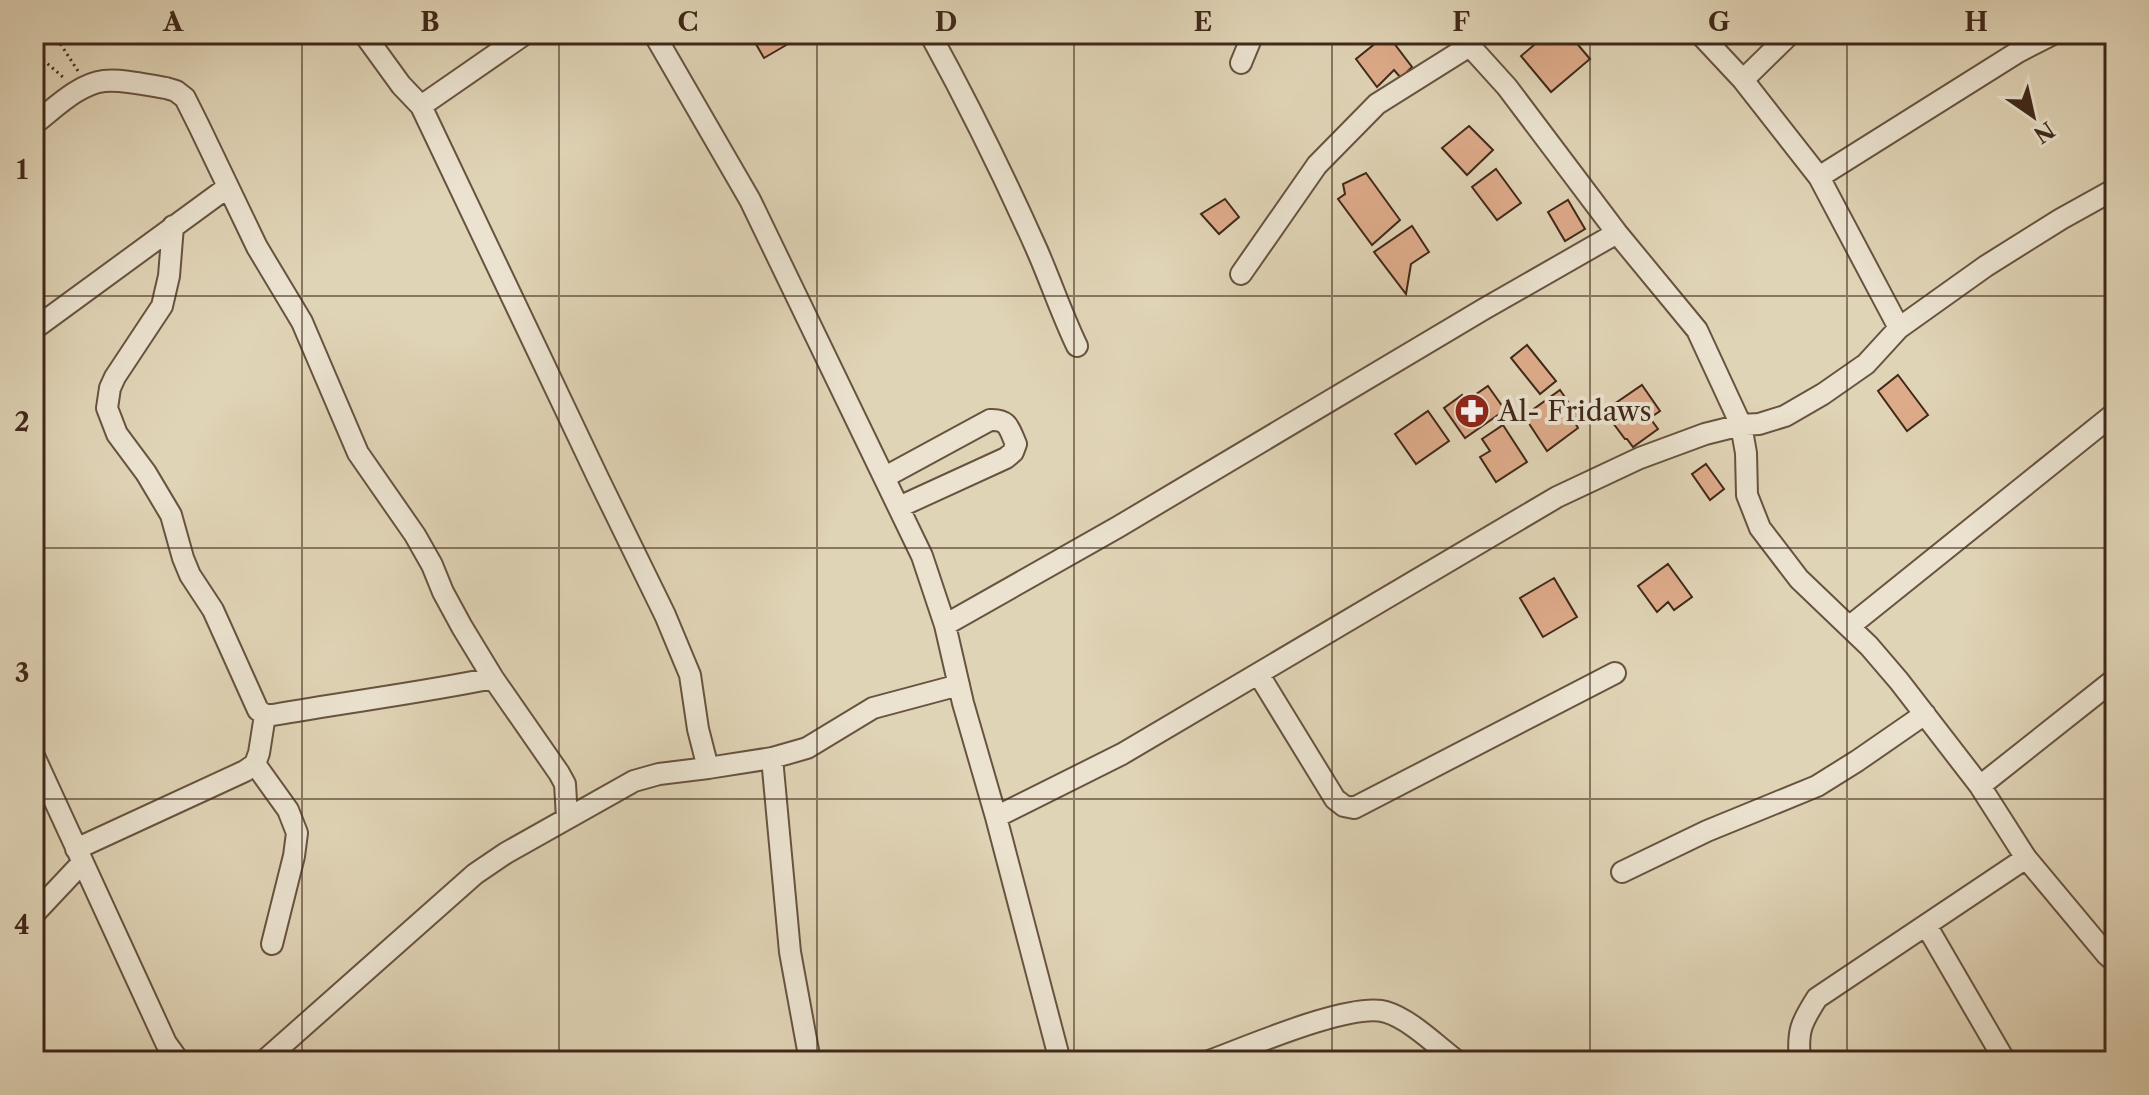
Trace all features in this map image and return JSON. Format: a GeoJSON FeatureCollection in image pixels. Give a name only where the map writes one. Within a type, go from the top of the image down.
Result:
{"type":"FeatureCollection","features":[{"type":"Feature","properties":{"kind":"street"},"geometry":{"type":"LineString","coordinates":[[364,34],[383,62],[421,106],[665,615],[690,675],[698,729],[708,768]]}},
{"type":"Feature","properties":{"kind":"street"},"geometry":{"type":"LineString","coordinates":[[421,106],[525,34]]}},
{"type":"Feature","properties":{"kind":"street"},"geometry":{"type":"LineString","coordinates":[[654,34],[750,200],[922,556],[945,625],[1060,1061]]}},
{"type":"Feature","properties":{"kind":"street"},"geometry":{"type":"LineString","coordinates":[[930,34],[1017,204],[1077,346]]}},
{"type":"Feature","properties":{"kind":"street"},"geometry":{"type":"LineString","coordinates":[[1241,63],[1253,34]]}},
{"type":"Feature","properties":{"kind":"street"},"geometry":{"type":"LineString","coordinates":[[1700,34],[1743,80],[1819,177],[1899,328]]}},
{"type":"Feature","properties":{"kind":"street"},"geometry":{"type":"LineString","coordinates":[[1743,80],[1790,34]]}},
{"type":"Feature","properties":{"kind":"street"},"geometry":{"type":"LineString","coordinates":[[1819,177],[2018,52],[2053,34]]}},
{"type":"Feature","properties":{"kind":"street"},"geometry":{"type":"LineString","coordinates":[[1241,274],[1317,165],[1377,104],[1465,40],[1507,87],[1617,233],[1697,330],[1741,425],[1746,453],[1747,495],[1760,528],[1799,579],[1869,646],[1980,786],[2026,858],[2112,955]]}},
{"type":"Feature","properties":{"kind":"street"},"geometry":{"type":"LineString","coordinates":[[34,124],[83,88],[106,81],[153,86],[176,91],[185,98],[257,247],[302,322],[358,453],[415,535],[462,627],[565,784],[567,818]]}},
{"type":"Feature","properties":{"kind":"street"},"geometry":{"type":"LineString","coordinates":[[34,329],[228,187]]}},
{"type":"Feature","properties":{"kind":"street"},"geometry":{"type":"LineString","coordinates":[[996,817],[1099,767],[1557,497],[1640,458],[1705,434],[1785,416],[1866,364],[1899,328],[1999,258],[2115,189]]}},
{"type":"Feature","properties":{"kind":"street"},"geometry":{"type":"LineString","coordinates":[[34,914],[79,856],[245,771],[255,764],[259,753],[265,715],[254,702],[213,610],[190,575],[171,515],[146,473],[117,434],[107,408],[115,377],[162,306],[169,276],[173,226]]}},
{"type":"Feature","properties":{"kind":"street"},"geometry":{"type":"LineString","coordinates":[[945,625],[1118,527],[1617,233]]}},
{"type":"Feature","properties":{"kind":"street"},"geometry":{"type":"LineString","coordinates":[[1850,626],[2115,413]]}},
{"type":"Feature","properties":{"kind":"street"},"geometry":{"type":"LineString","coordinates":[[885,477],[990,420],[1007,424],[1016,444],[1006,458],[899,507]]}},
{"type":"Feature","properties":{"kind":"street"},"geometry":{"type":"LineString","coordinates":[[940,447],[957,479]]}},
{"type":"Feature","properties":{"kind":"street"},"geometry":{"type":"LineString","coordinates":[[1259,675],[1335,799],[1344,806],[1354,808],[1615,673]]}},
{"type":"Feature","properties":{"kind":"street"},"geometry":{"type":"LineString","coordinates":[[265,715],[493,678]]}},
{"type":"Feature","properties":{"kind":"street"},"geometry":{"type":"LineString","coordinates":[[1980,786],[2115,679]]}},
{"type":"Feature","properties":{"kind":"street"},"geometry":{"type":"LineString","coordinates":[[264,1061],[475,874],[506,853],[634,781],[671,772],[772,758],[807,748],[873,708],[959,685]]}},
{"type":"Feature","properties":{"kind":"street"},"geometry":{"type":"LineString","coordinates":[[1622,872],[1707,831],[1817,786],[1925,714]]}},
{"type":"Feature","properties":{"kind":"street"},"geometry":{"type":"LineString","coordinates":[[34,756],[166,1043],[179,1061]]}},
{"type":"Feature","properties":{"kind":"street"},"geometry":{"type":"LineString","coordinates":[[772,758],[790,952],[810,1061]]}},
{"type":"Feature","properties":{"kind":"street"},"geometry":{"type":"LineString","coordinates":[[255,764],[288,810],[297,833],[272,944]]}},
{"type":"Feature","properties":{"kind":"street"},"geometry":{"type":"LineString","coordinates":[[1800,1061],[1801,1024],[1817,998],[2026,858]]}},
{"type":"Feature","properties":{"kind":"street"},"geometry":{"type":"LineString","coordinates":[[1926,925],[2005,1061]]}},
{"type":"Feature","properties":{"kind":"street"},"geometry":{"type":"LineString","coordinates":[[1209,1061],[1315,1022],[1366,1011],[1384,1011],[1402,1020],[1457,1061]]}},
{"type":"Feature","properties":{"kind":"path"},"geometry":{"type":"LineString","coordinates":[[54,34],[83,88]]}},
{"type":"Feature","properties":{"kind":"path"},"geometry":{"type":"LineString","coordinates":[[34,52],[83,88]]}},
{"type":"Feature","properties":{"kind":"building"},"geometry":{"type":"Polygon","coordinates":[[[750,34],[805,34],[764,58],[750,34]]]}},
{"type":"Feature","properties":{"kind":"building"},"geometry":{"type":"Polygon","coordinates":[[[1387,34],[1412,67],[1401,78],[1394,70],[1377,87],[1356,59],[1387,34]]]}},
{"type":"Feature","properties":{"kind":"building"},"geometry":{"type":"Polygon","coordinates":[[[1547,34],[1569,34],[1590,59],[1551,92],[1521,56],[1547,34]]]}},
{"type":"Feature","properties":{"kind":"building"},"geometry":{"type":"Polygon","coordinates":[[[1469,126],[1493,150],[1467,175],[1442,148],[1469,126]]]}},
{"type":"Feature","properties":{"kind":"building"},"geometry":{"type":"Polygon","coordinates":[[[1496,169],[1521,203],[1497,220],[1472,187],[1496,169]]]}},
{"type":"Feature","properties":{"kind":"building"},"geometry":{"type":"Polygon","coordinates":[[[1366,173],[1400,220],[1372,245],[1338,199],[1345,194],[1343,184],[1366,173]]]}},
{"type":"Feature","properties":{"kind":"building"},"geometry":{"type":"Polygon","coordinates":[[[1225,199],[1239,217],[1219,234],[1201,214],[1225,199]]]}},
{"type":"Feature","properties":{"kind":"building"},"geometry":{"type":"Polygon","coordinates":[[[1568,200],[1585,229],[1565,241],[1548,212],[1568,200]]]}},
{"type":"Feature","properties":{"kind":"building"},"geometry":{"type":"Polygon","coordinates":[[[1412,226],[1429,252],[1411,264],[1406,294],[1374,252],[1412,226]]]}},
{"type":"Feature","properties":{"kind":"building"},"geometry":{"type":"Polygon","coordinates":[[[1527,345],[1556,381],[1540,394],[1511,358],[1527,345]]]}},
{"type":"Feature","properties":{"kind":"building"},"geometry":{"type":"Polygon","coordinates":[[[1898,375],[1928,415],[1907,431],[1878,391],[1898,375]]]}},
{"type":"Feature","properties":{"kind":"building"},"geometry":{"type":"Polygon","coordinates":[[[1642,385],[1660,411],[1650,418],[1658,429],[1633,447],[1604,411],[1642,385]]]}},
{"type":"Feature","properties":{"kind":"building"},"geometry":{"type":"Polygon","coordinates":[[[1488,386],[1505,410],[1465,438],[1444,408],[1462,395],[1466,401],[1488,386]]]}},
{"type":"Feature","properties":{"kind":"building"},"geometry":{"type":"Polygon","coordinates":[[[1560,390],[1578,416],[1573,419],[1578,428],[1547,451],[1524,416],[1560,390]]]}},
{"type":"Feature","properties":{"kind":"building"},"geometry":{"type":"Polygon","coordinates":[[[1428,411],[1449,441],[1416,464],[1395,434],[1428,411]]]}},
{"type":"Feature","properties":{"kind":"building"},"geometry":{"type":"Polygon","coordinates":[[[1503,425],[1527,462],[1496,482],[1480,457],[1490,451],[1482,439],[1503,425]]]}},
{"type":"Feature","properties":{"kind":"building"},"geometry":{"type":"Polygon","coordinates":[[[1706,464],[1724,489],[1710,500],[1692,474],[1706,464]]]}},
{"type":"Feature","properties":{"kind":"building"},"geometry":{"type":"Polygon","coordinates":[[[1668,564],[1692,597],[1674,610],[1668,602],[1657,612],[1638,586],[1668,564]]]}},
{"type":"Feature","properties":{"kind":"building"},"geometry":{"type":"Polygon","coordinates":[[[1554,578],[1577,617],[1543,637],[1520,598],[1554,578]]]}},
{"type":"Feature","properties":{"kind":"place","name":"Al- Fridaws"},"geometry":{"type":"Point","coordinates":[1472,411]}}]}
